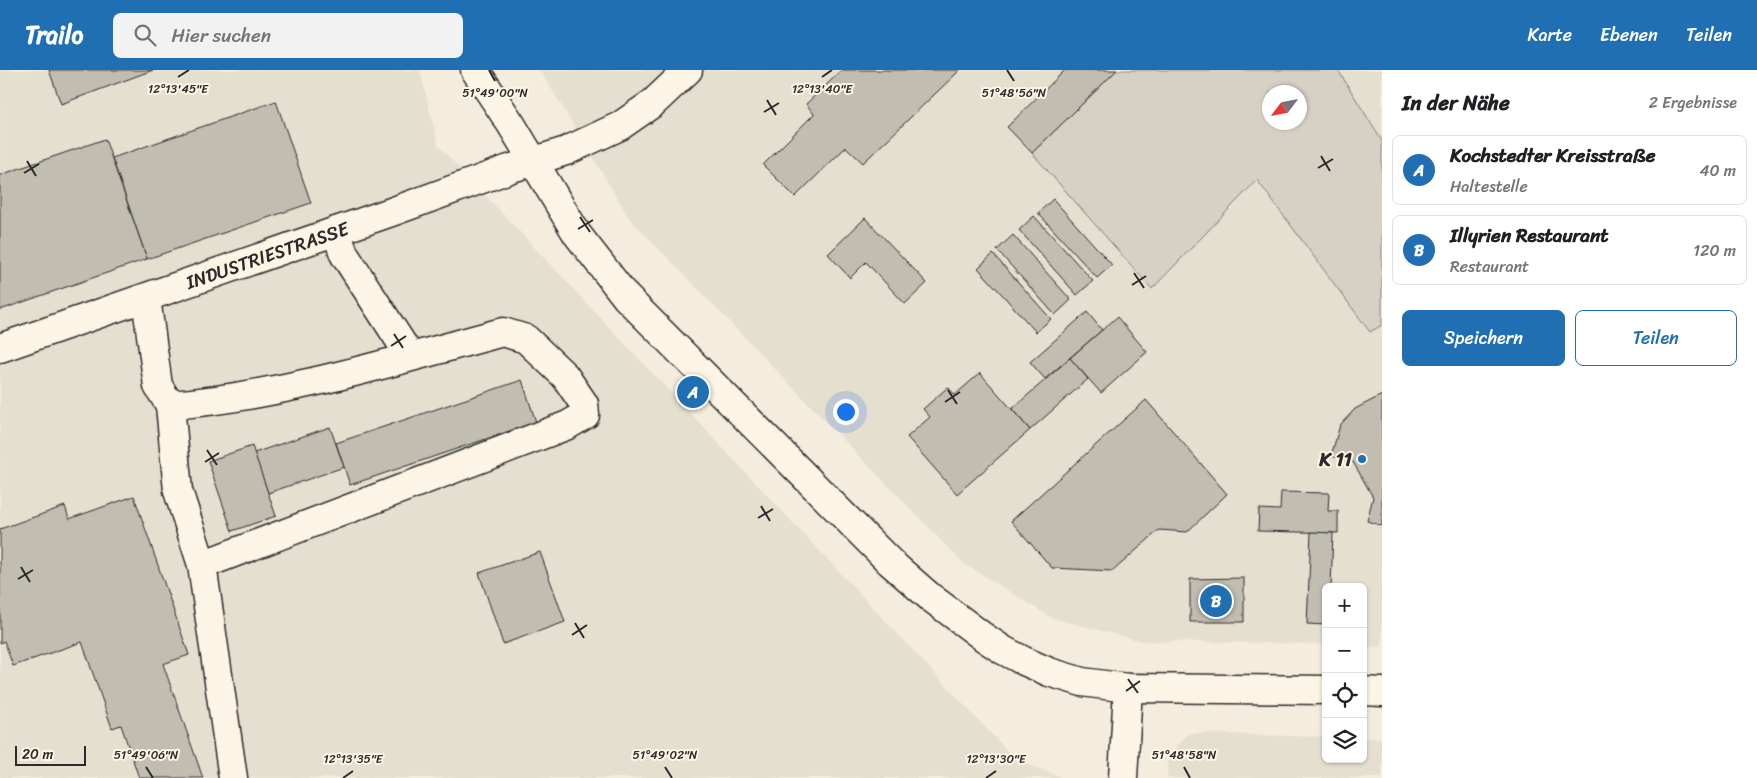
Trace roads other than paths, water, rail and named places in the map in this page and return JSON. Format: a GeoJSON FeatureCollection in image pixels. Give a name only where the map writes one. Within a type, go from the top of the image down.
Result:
{"type":"FeatureCollection","features":[{"type":"Feature","properties":{"kind":"street"},"geometry":{"type":"LineString","coordinates":[[475,70],[489,89],[578,234],[626,297],[890,562],[930,597],[982,636],[1024,661],[1049,672],[1087,684],[1128,688],[1322,690]]}},
{"type":"Feature","properties":{"kind":"street","name":"INDUSTRIESTRASSE"},"geometry":{"type":"LineString","coordinates":[[0,348],[509,169],[566,151],[620,126],[653,103],[688,70]]}},
{"type":"Feature","properties":{"kind":"street"},"geometry":{"type":"LineString","coordinates":[[336,231],[344,254],[410,356]]}},
{"type":"Feature","properties":{"kind":"street"},"geometry":{"type":"LineString","coordinates":[[146,298],[158,386],[170,405],[178,491],[202,566],[233,778]]}},
{"type":"Feature","properties":{"kind":"street"},"geometry":{"type":"LineString","coordinates":[[170,405],[207,402],[308,383],[503,332],[526,339],[564,376],[584,404],[585,415],[568,425],[202,566]]}},
{"type":"Feature","properties":{"kind":"street"},"geometry":{"type":"LineString","coordinates":[[1123,778],[1128,688]]}},
{"type":"Feature","properties":{"kind":"street"},"geometry":{"type":"LineString","coordinates":[[1367,691],[1382,692]]}},
{"type":"Feature","properties":{"kind":"place","name":"Kochstedter Kreisstraße"},"geometry":{"type":"Point","coordinates":[693,392]}},
{"type":"Feature","properties":{"kind":"place","name":"K 11"},"geometry":{"type":"Point","coordinates":[1362,459]}},
{"type":"Feature","properties":{"kind":"place","name":"Illyrien Restaurant"},"geometry":{"type":"Point","coordinates":[1216,601]}}]}
